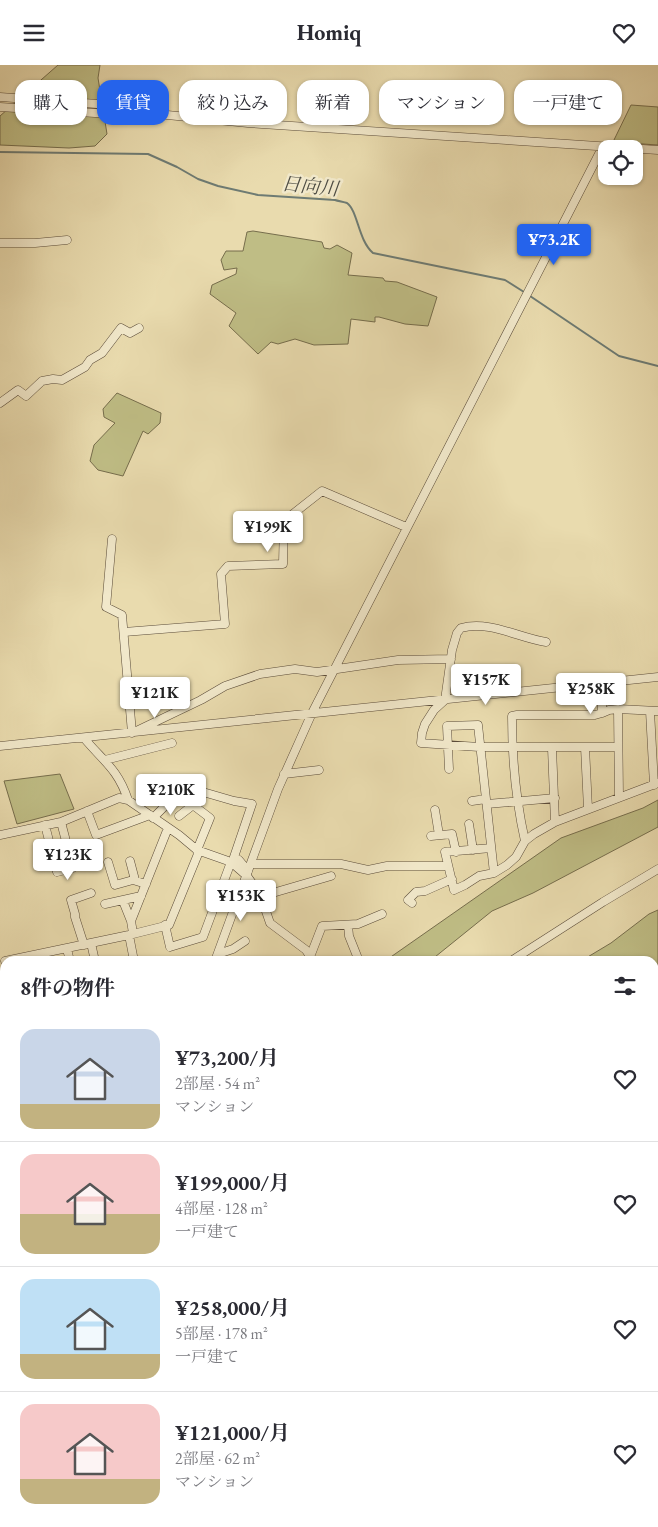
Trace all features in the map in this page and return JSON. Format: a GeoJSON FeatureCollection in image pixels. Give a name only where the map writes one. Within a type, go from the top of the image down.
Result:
{"type":"FeatureCollection","features":[{"type":"Feature","properties":{"kind":"street"},"geometry":{"type":"LineString","coordinates":[[0,97],[97,104]]}},
{"type":"Feature","properties":{"kind":"street"},"geometry":{"type":"LineString","coordinates":[[0,107],[97,113]]}},
{"type":"Feature","properties":{"kind":"street"},"geometry":{"type":"LineString","coordinates":[[169,115],[248,123],[598,146]]}},
{"type":"Feature","properties":{"kind":"street"},"geometry":{"type":"LineString","coordinates":[[643,148],[658,149]]}},
{"type":"Feature","properties":{"kind":"street"},"geometry":{"type":"LineString","coordinates":[[217,956],[284,774],[312,713],[406,527],[598,157]]}},
{"type":"Feature","properties":{"kind":"street"},"geometry":{"type":"LineString","coordinates":[[0,243],[35,243],[67,240]]}},
{"type":"Feature","properties":{"kind":"street"},"geometry":{"type":"LineString","coordinates":[[0,403],[18,390],[26,396],[42,381],[62,380],[85,367],[90,360],[102,353],[121,328],[130,333],[139,328]]}},
{"type":"Feature","properties":{"kind":"street"},"geometry":{"type":"LineString","coordinates":[[124,632],[225,624],[221,574],[228,566],[283,564],[284,521],[322,491],[406,527]]}},
{"type":"Feature","properties":{"kind":"street"},"geometry":{"type":"LineString","coordinates":[[112,539],[106,607],[122,615],[132,733]]}},
{"type":"Feature","properties":{"kind":"street"},"geometry":{"type":"LineString","coordinates":[[546,642],[490,627],[464,627],[457,633],[445,700],[434,710],[425,724],[421,743],[479,747],[618,747]]}},
{"type":"Feature","properties":{"kind":"street"},"geometry":{"type":"LineString","coordinates":[[132,733],[201,700],[225,686],[260,674],[295,669],[317,672],[398,661],[451,659]]}},
{"type":"Feature","properties":{"kind":"street"},"geometry":{"type":"LineString","coordinates":[[0,746],[658,677]]}},
{"type":"Feature","properties":{"kind":"street"},"geometry":{"type":"LineString","coordinates":[[602,683],[602,713]]}},
{"type":"Feature","properties":{"kind":"street"},"geometry":{"type":"LineString","coordinates":[[618,709],[620,797]]}},
{"type":"Feature","properties":{"kind":"street"},"geometry":{"type":"LineString","coordinates":[[491,848],[445,852],[454,890],[479,876],[494,873],[507,865],[516,857],[525,841],[555,822],[656,784],[654,711],[618,709],[595,715],[512,716],[512,747],[525,841]]}},
{"type":"Feature","properties":{"kind":"street"},"geometry":{"type":"LineString","coordinates":[[449,769],[447,726],[478,725],[494,873]]}},
{"type":"Feature","properties":{"kind":"street"},"geometry":{"type":"LineString","coordinates":[[84,738],[93,750],[105,760],[123,784],[128,800]]}},
{"type":"Feature","properties":{"kind":"street"},"geometry":{"type":"LineString","coordinates":[[105,760],[172,743]]}},
{"type":"Feature","properties":{"kind":"street"},"geometry":{"type":"LineString","coordinates":[[585,747],[588,809]]}},
{"type":"Feature","properties":{"kind":"street"},"geometry":{"type":"LineString","coordinates":[[552,748],[555,822]]}},
{"type":"Feature","properties":{"kind":"street"},"geometry":{"type":"LineString","coordinates":[[284,774],[319,771]]}},
{"type":"Feature","properties":{"kind":"street"},"geometry":{"type":"LineString","coordinates":[[87,811],[96,835],[152,817],[171,801],[160,785]]}},
{"type":"Feature","properties":{"kind":"street"},"geometry":{"type":"LineString","coordinates":[[179,816],[193,805],[202,792],[252,804],[234,857],[249,870],[252,882],[260,894],[270,923],[306,950],[310,956]]}},
{"type":"Feature","properties":{"kind":"street"},"geometry":{"type":"LineString","coordinates":[[31,956],[168,925],[198,854],[210,818],[193,805],[184,794]]}},
{"type":"Feature","properties":{"kind":"street"},"geometry":{"type":"LineString","coordinates":[[0,835],[61,821],[119,798],[128,800],[198,850],[249,870],[341,863],[368,870],[387,866],[448,866]]}},
{"type":"Feature","properties":{"kind":"street"},"geometry":{"type":"LineString","coordinates":[[472,801],[518,801],[555,798]]}},
{"type":"Feature","properties":{"kind":"street"},"geometry":{"type":"LineString","coordinates":[[435,810],[435,835],[452,834],[456,852]]}},
{"type":"Feature","properties":{"kind":"street"},"geometry":{"type":"LineString","coordinates":[[45,825],[57,872],[74,868],[61,821]]}},
{"type":"Feature","properties":{"kind":"street"},"geometry":{"type":"LineString","coordinates":[[469,824],[473,850]]}},
{"type":"Feature","properties":{"kind":"street"},"geometry":{"type":"LineString","coordinates":[[133,956],[131,921],[168,828]]}},
{"type":"Feature","properties":{"kind":"street"},"geometry":{"type":"LineString","coordinates":[[130,861],[135,880]]}},
{"type":"Feature","properties":{"kind":"street"},"geometry":{"type":"LineString","coordinates":[[108,862],[115,885],[135,880],[146,883]]}},
{"type":"Feature","properties":{"kind":"street"},"geometry":{"type":"LineString","coordinates":[[165,925],[170,947],[203,937],[231,862]]}},
{"type":"Feature","properties":{"kind":"street"},"geometry":{"type":"LineString","coordinates":[[520,956],[602,902],[658,869]]}},
{"type":"Feature","properties":{"kind":"street"},"geometry":{"type":"LineString","coordinates":[[260,894],[276,892],[331,877]]}},
{"type":"Feature","properties":{"kind":"street"},"geometry":{"type":"LineString","coordinates":[[408,900],[416,891],[425,891],[452,879]]}},
{"type":"Feature","properties":{"kind":"street"},"geometry":{"type":"LineString","coordinates":[[91,893],[72,899],[75,917],[93,956]]}},
{"type":"Feature","properties":{"kind":"street"},"geometry":{"type":"LineString","coordinates":[[105,904],[141,896]]}},
{"type":"Feature","properties":{"kind":"street"},"geometry":{"type":"LineString","coordinates":[[123,901],[131,921]]}},
{"type":"Feature","properties":{"kind":"street"},"geometry":{"type":"LineString","coordinates":[[313,956],[322,926],[358,924],[382,914]]}},
{"type":"Feature","properties":{"kind":"street"},"geometry":{"type":"LineString","coordinates":[[348,925],[349,936],[357,956]]}},
{"type":"Feature","properties":{"kind":"street"},"geometry":{"type":"LineString","coordinates":[[220,956],[245,941]]}},
{"type":"Feature","properties":{"kind":"street"},"geometry":{"type":"LineString","coordinates":[[67,949],[69,956]]}},
{"type":"Feature","properties":{"kind":"shaded area"},"geometry":{"type":"Polygon","coordinates":[[[58,65],[100,65],[97,80],[97,125],[106,125],[107,134],[95,146],[69,148],[0,145],[0,116],[15,103],[15,125],[87,125],[87,80],[41,80],[58,65]]]}},
{"type":"Feature","properties":{"kind":"shaded area"},"geometry":{"type":"Polygon","coordinates":[[[631,105],[658,107],[658,145],[643,144],[643,140],[614,140],[631,105]]]}},
{"type":"Feature","properties":{"kind":"shaded area"},"geometry":{"type":"Polygon","coordinates":[[[253,231],[322,242],[324,248],[330,249],[337,245],[352,253],[348,275],[383,278],[385,281],[397,282],[437,297],[428,326],[405,324],[379,317],[375,317],[375,322],[351,319],[348,344],[314,345],[295,339],[278,344],[271,342],[258,354],[229,326],[236,313],[210,294],[212,285],[236,274],[237,268],[224,270],[221,260],[226,251],[243,251],[247,232],[253,231]]]}},
{"type":"Feature","properties":{"kind":"shaded area"},"geometry":{"type":"Polygon","coordinates":[[[117,393],[161,413],[160,423],[148,434],[143,431],[123,476],[98,470],[90,461],[94,445],[115,423],[104,417],[103,409],[117,393]]]}},
{"type":"Feature","properties":{"kind":"shaded area"},"geometry":{"type":"Polygon","coordinates":[[[60,774],[74,809],[17,824],[4,781],[60,774]]]}},
{"type":"Feature","properties":{"kind":"shaded area"},"geometry":{"type":"Polygon","coordinates":[[[658,800],[658,827],[533,893],[492,911],[436,956],[392,956],[561,838],[643,808],[658,800]]]}},
{"type":"Feature","properties":{"kind":"shaded area"},"geometry":{"type":"Polygon","coordinates":[[[658,910],[658,956],[589,956],[611,943],[649,914],[658,910]]]}},
{"type":"Feature","properties":{"kind":"waterway","name":"日向川"},"geometry":{"type":"LineString","coordinates":[[0,152],[148,154],[198,179],[218,186],[258,195],[335,200],[347,203],[354,212],[364,241],[373,253],[505,280],[524,292]]}},
{"type":"Feature","properties":{"kind":"waterway","name":"日向川"},"geometry":{"type":"LineString","coordinates":[[530,296],[619,356],[658,366]]}}]}
